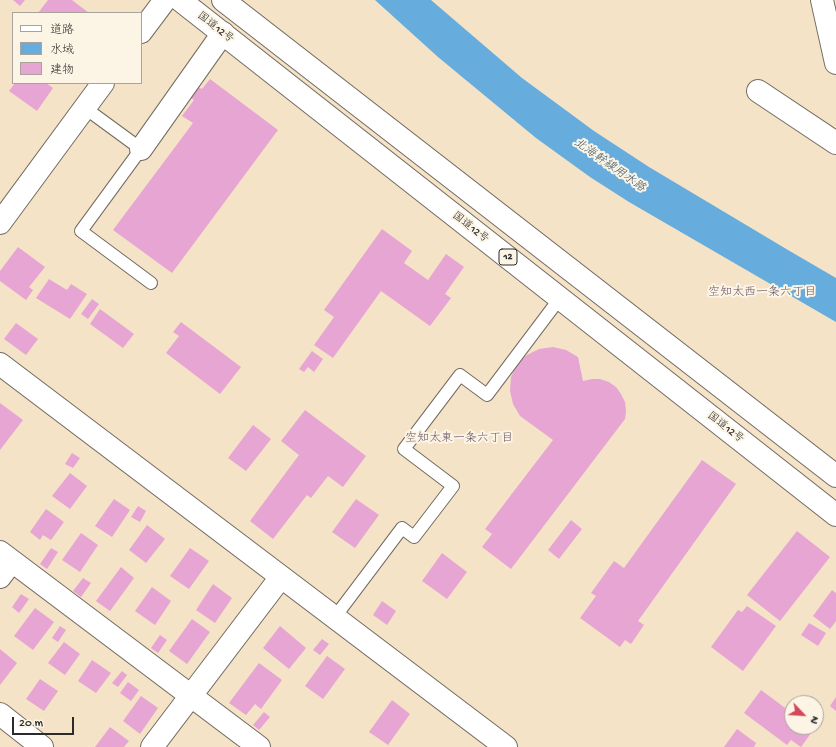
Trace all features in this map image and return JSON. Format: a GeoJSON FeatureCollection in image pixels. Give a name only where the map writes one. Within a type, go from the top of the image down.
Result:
{"type":"FeatureCollection","features":[{"type":"Feature","properties":{"kind":"main road"},"geometry":{"type":"LineString","coordinates":[[142,31],[165,0]]}},
{"type":"Feature","properties":{"kind":"main road","name":"国道12号"},"geometry":{"type":"LineString","coordinates":[[180,0],[836,515]]}},
{"type":"Feature","properties":{"kind":"main road"},"geometry":{"type":"LineString","coordinates":[[223,0],[836,476]]}},
{"type":"Feature","properties":{"kind":"main road"},"geometry":{"type":"LineString","coordinates":[[822,0],[836,62]]}},
{"type":"Feature","properties":{"kind":"main road"},"geometry":{"type":"LineString","coordinates":[[141,149],[223,33]]}},
{"type":"Feature","properties":{"kind":"main road"},"geometry":{"type":"LineString","coordinates":[[0,223],[102,84]]}},
{"type":"Feature","properties":{"kind":"main road"},"geometry":{"type":"LineString","coordinates":[[758,91],[836,143]]}},
{"type":"Feature","properties":{"kind":"main road"},"geometry":{"type":"LineString","coordinates":[[0,364],[506,747]]}},
{"type":"Feature","properties":{"kind":"main road"},"geometry":{"type":"LineString","coordinates":[[4,564],[191,696],[259,747]]}},
{"type":"Feature","properties":{"kind":"main road"},"geometry":{"type":"LineString","coordinates":[[152,747],[282,576]]}},
{"type":"Feature","properties":{"kind":"main road"},"geometry":{"type":"LineString","coordinates":[[0,714],[42,747]]}},
{"type":"Feature","properties":{"kind":"lane"},"geometry":{"type":"LineString","coordinates":[[85,108],[141,149],[81,231],[151,283]]}},
{"type":"Feature","properties":{"kind":"lane"},"geometry":{"type":"LineString","coordinates":[[335,617],[402,528],[414,538],[453,486],[404,449],[460,374],[487,395],[560,298]]}},
{"type":"Feature","properties":{"kind":"water","name":"北海幹線用水路"},"geometry":{"type":"Polygon","coordinates":[[[375,0],[431,0],[522,78],[594,131],[649,167],[836,278],[836,322],[629,202],[590,177],[536,138],[438,57],[375,0]]]}},
{"type":"Feature","properties":{"kind":"building"},"geometry":{"type":"Polygon","coordinates":[[[13,0],[25,0],[20,6],[13,0]]]}},
{"type":"Feature","properties":{"kind":"building"},"geometry":{"type":"Polygon","coordinates":[[[48,0],[72,0],[88,12],[39,12],[48,0]]]}},
{"type":"Feature","properties":{"kind":"building"},"geometry":{"type":"Polygon","coordinates":[[[210,79],[278,130],[172,273],[113,230],[193,123],[182,116],[194,100],[190,97],[198,87],[202,89],[210,79]]]}},
{"type":"Feature","properties":{"kind":"building"},"geometry":{"type":"Polygon","coordinates":[[[14,84],[47,84],[53,88],[37,111],[9,91],[14,84]]]}},
{"type":"Feature","properties":{"kind":"building"},"geometry":{"type":"Polygon","coordinates":[[[382,229],[412,251],[404,263],[428,280],[446,254],[464,267],[445,294],[451,298],[430,326],[381,291],[333,358],[314,345],[334,317],[324,310],[382,229]]]}},
{"type":"Feature","properties":{"kind":"building"},"geometry":{"type":"Polygon","coordinates":[[[18,247],[45,267],[29,287],[33,290],[26,300],[0,281],[0,271],[18,247]]]}},
{"type":"Feature","properties":{"kind":"building"},"geometry":{"type":"Polygon","coordinates":[[[49,279],[67,290],[71,284],[87,294],[70,319],[36,298],[49,279]]]}},
{"type":"Feature","properties":{"kind":"building"},"geometry":{"type":"Polygon","coordinates":[[[92,299],[99,304],[88,319],[81,314],[92,299]]]}},
{"type":"Feature","properties":{"kind":"building"},"geometry":{"type":"Polygon","coordinates":[[[100,309],[134,334],[123,348],[90,324],[100,309]]]}},
{"type":"Feature","properties":{"kind":"building"},"geometry":{"type":"Polygon","coordinates":[[[181,322],[241,367],[220,394],[166,353],[179,336],[173,332],[181,322]]]}},
{"type":"Feature","properties":{"kind":"building"},"geometry":{"type":"Polygon","coordinates":[[[16,323],[38,339],[26,355],[4,339],[16,323]]]}},
{"type":"Feature","properties":{"kind":"building"},"geometry":{"type":"Polygon","coordinates":[[[553,347],[566,350],[578,357],[583,381],[600,379],[609,382],[616,387],[625,402],[625,419],[511,569],[482,547],[492,534],[485,529],[553,440],[520,416],[513,404],[510,391],[511,377],[517,364],[527,355],[539,349],[553,347]]]}},
{"type":"Feature","properties":{"kind":"building"},"geometry":{"type":"Polygon","coordinates":[[[312,351],[323,359],[314,372],[308,367],[304,372],[299,369],[312,351]]]}},
{"type":"Feature","properties":{"kind":"building"},"geometry":{"type":"Polygon","coordinates":[[[0,403],[23,420],[0,450],[0,403]]]}},
{"type":"Feature","properties":{"kind":"building"},"geometry":{"type":"Polygon","coordinates":[[[305,410],[366,456],[343,487],[328,476],[311,498],[307,495],[273,539],[250,521],[299,455],[281,441],[305,410]]]}},
{"type":"Feature","properties":{"kind":"building"},"geometry":{"type":"Polygon","coordinates":[[[253,425],[271,439],[246,471],[228,458],[253,425]]]}},
{"type":"Feature","properties":{"kind":"building"},"geometry":{"type":"Polygon","coordinates":[[[72,453],[80,458],[73,468],[65,464],[72,453]]]}},
{"type":"Feature","properties":{"kind":"building"},"geometry":{"type":"Polygon","coordinates":[[[702,460],[736,484],[638,621],[644,625],[631,644],[625,640],[620,647],[580,618],[596,596],[591,593],[614,561],[624,568],[702,460]]]}},
{"type":"Feature","properties":{"kind":"building"},"geometry":{"type":"Polygon","coordinates":[[[70,473],[87,486],[70,509],[52,496],[70,473]]]}},
{"type":"Feature","properties":{"kind":"building"},"geometry":{"type":"Polygon","coordinates":[[[114,499],[130,510],[112,537],[95,526],[114,499]]]}},
{"type":"Feature","properties":{"kind":"building"},"geometry":{"type":"Polygon","coordinates":[[[356,499],[379,515],[355,548],[332,532],[356,499]]]}},
{"type":"Feature","properties":{"kind":"building"},"geometry":{"type":"Polygon","coordinates":[[[138,506],[146,511],[140,522],[131,517],[138,506]]]}},
{"type":"Feature","properties":{"kind":"building"},"geometry":{"type":"Polygon","coordinates":[[[46,509],[64,522],[51,540],[43,535],[40,540],[30,532],[46,509]]]}},
{"type":"Feature","properties":{"kind":"building"},"geometry":{"type":"Polygon","coordinates":[[[571,520],[582,529],[559,559],[548,550],[571,520]]]}},
{"type":"Feature","properties":{"kind":"building"},"geometry":{"type":"Polygon","coordinates":[[[147,525],[165,539],[146,563],[129,550],[147,525]]]}},
{"type":"Feature","properties":{"kind":"building"},"geometry":{"type":"Polygon","coordinates":[[[797,531],[830,557],[780,621],[747,595],[797,531]]]}},
{"type":"Feature","properties":{"kind":"building"},"geometry":{"type":"Polygon","coordinates":[[[81,533],[98,545],[80,572],[62,560],[81,533]]]}},
{"type":"Feature","properties":{"kind":"building"},"geometry":{"type":"Polygon","coordinates":[[[51,548],[58,552],[47,569],[40,564],[51,548]]]}},
{"type":"Feature","properties":{"kind":"building"},"geometry":{"type":"Polygon","coordinates":[[[190,548],[209,561],[189,589],[170,576],[190,548]]]}},
{"type":"Feature","properties":{"kind":"building"},"geometry":{"type":"Polygon","coordinates":[[[442,553],[467,572],[447,599],[422,581],[442,553]]]}},
{"type":"Feature","properties":{"kind":"building"},"geometry":{"type":"Polygon","coordinates":[[[121,567],[134,578],[110,611],[96,601],[121,567]]]}},
{"type":"Feature","properties":{"kind":"building"},"geometry":{"type":"Polygon","coordinates":[[[83,578],[91,583],[81,597],[73,591],[83,578]]]}},
{"type":"Feature","properties":{"kind":"building"},"geometry":{"type":"Polygon","coordinates":[[[213,584],[232,598],[215,623],[196,610],[213,584]]]}},
{"type":"Feature","properties":{"kind":"building"},"geometry":{"type":"Polygon","coordinates":[[[152,587],[171,601],[155,625],[135,611],[152,587]]]}},
{"type":"Feature","properties":{"kind":"building"},"geometry":{"type":"Polygon","coordinates":[[[832,590],[836,593],[836,621],[830,629],[813,616],[832,590]]]}},
{"type":"Feature","properties":{"kind":"building"},"geometry":{"type":"Polygon","coordinates":[[[21,594],[29,599],[19,613],[12,607],[21,594]]]}},
{"type":"Feature","properties":{"kind":"building"},"geometry":{"type":"Polygon","coordinates":[[[382,601],[396,611],[387,625],[373,615],[382,601]]]}},
{"type":"Feature","properties":{"kind":"building"},"geometry":{"type":"Polygon","coordinates":[[[747,606],[776,626],[743,671],[711,647],[738,610],[742,612],[747,606]]]}},
{"type":"Feature","properties":{"kind":"building"},"geometry":{"type":"Polygon","coordinates":[[[35,608],[54,622],[33,650],[14,636],[35,608]]]}},
{"type":"Feature","properties":{"kind":"building"},"geometry":{"type":"Polygon","coordinates":[[[192,619],[210,632],[187,664],[169,651],[192,619]]]}},
{"type":"Feature","properties":{"kind":"building"},"geometry":{"type":"Polygon","coordinates":[[[809,623],[826,633],[818,646],[801,635],[809,623]]]}},
{"type":"Feature","properties":{"kind":"building"},"geometry":{"type":"Polygon","coordinates":[[[60,626],[66,630],[58,642],[52,638],[60,626]]]}},
{"type":"Feature","properties":{"kind":"building"},"geometry":{"type":"Polygon","coordinates":[[[280,626],[306,648],[289,669],[263,648],[280,626]]]}},
{"type":"Feature","properties":{"kind":"building"},"geometry":{"type":"Polygon","coordinates":[[[160,635],[167,640],[158,653],[151,648],[160,635]]]}},
{"type":"Feature","properties":{"kind":"building"},"geometry":{"type":"Polygon","coordinates":[[[322,639],[329,644],[320,655],[313,650],[322,639]]]}},
{"type":"Feature","properties":{"kind":"building"},"geometry":{"type":"Polygon","coordinates":[[[64,642],[80,654],[65,675],[48,663],[64,642]]]}},
{"type":"Feature","properties":{"kind":"building"},"geometry":{"type":"Polygon","coordinates":[[[0,649],[17,663],[0,685],[0,649]]]}},
{"type":"Feature","properties":{"kind":"building"},"geometry":{"type":"Polygon","coordinates":[[[327,656],[345,669],[323,699],[305,686],[327,656]]]}},
{"type":"Feature","properties":{"kind":"building"},"geometry":{"type":"Polygon","coordinates":[[[92,660],[111,673],[96,693],[78,681],[92,660]]]}},
{"type":"Feature","properties":{"kind":"building"},"geometry":{"type":"Polygon","coordinates":[[[259,663],[282,680],[261,709],[255,704],[246,715],[229,703],[259,663]]]}},
{"type":"Feature","properties":{"kind":"building"},"geometry":{"type":"Polygon","coordinates":[[[122,671],[127,675],[118,687],[112,683],[122,671]]]}},
{"type":"Feature","properties":{"kind":"building"},"geometry":{"type":"Polygon","coordinates":[[[40,679],[58,691],[44,711],[26,699],[40,679]]]}},
{"type":"Feature","properties":{"kind":"building"},"geometry":{"type":"Polygon","coordinates":[[[128,682],[139,690],[131,701],[120,693],[128,682]]]}},
{"type":"Feature","properties":{"kind":"building"},"geometry":{"type":"Polygon","coordinates":[[[761,690],[784,707],[784,735],[810,735],[801,747],[791,740],[787,745],[744,713],[761,690]]]}},
{"type":"Feature","properties":{"kind":"building"},"geometry":{"type":"Polygon","coordinates":[[[141,696],[158,708],[140,734],[123,721],[141,696]]]}},
{"type":"Feature","properties":{"kind":"building"},"geometry":{"type":"Polygon","coordinates":[[[836,697],[836,711],[830,706],[836,697]]]}},
{"type":"Feature","properties":{"kind":"building"},"geometry":{"type":"Polygon","coordinates":[[[392,700],[410,714],[388,745],[369,732],[392,700]]]}},
{"type":"Feature","properties":{"kind":"building"},"geometry":{"type":"Polygon","coordinates":[[[264,712],[270,717],[259,730],[253,725],[264,712]]]}},
{"type":"Feature","properties":{"kind":"building"},"geometry":{"type":"Polygon","coordinates":[[[110,727],[129,741],[124,747],[95,747],[110,727]]]}},
{"type":"Feature","properties":{"kind":"building"},"geometry":{"type":"Polygon","coordinates":[[[737,729],[756,743],[754,747],[724,747],[737,729]]]}},
{"type":"Feature","properties":{"kind":"district","name":"空知太西一条六丁目"},"geometry":{"type":"Point","coordinates":[762,293]}},
{"type":"Feature","properties":{"kind":"district","name":"空知太東一条六丁目"},"geometry":{"type":"Point","coordinates":[459,439]}}]}
